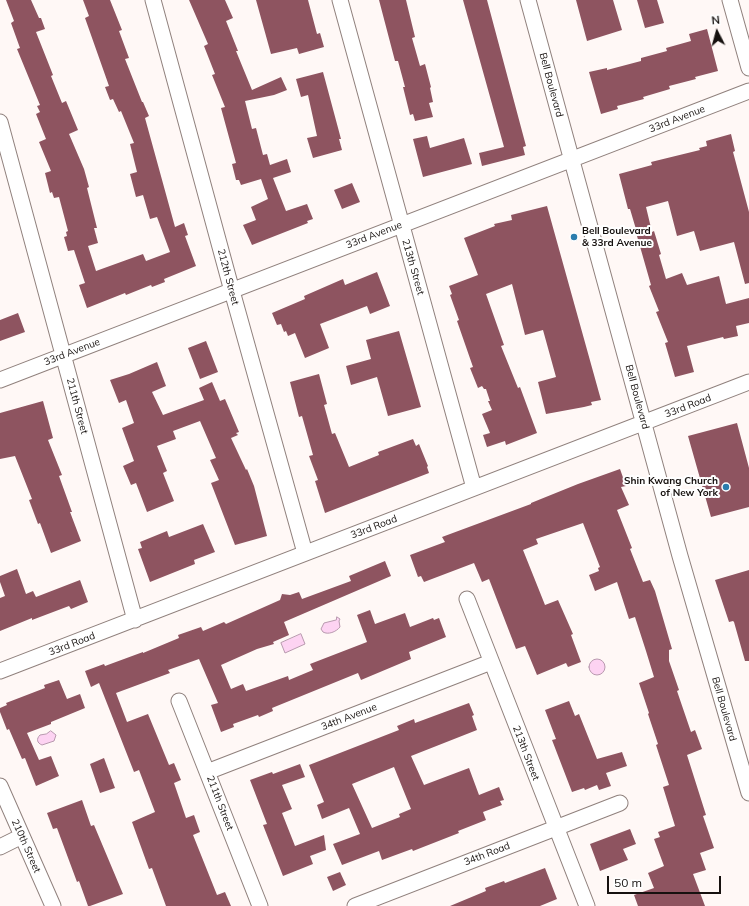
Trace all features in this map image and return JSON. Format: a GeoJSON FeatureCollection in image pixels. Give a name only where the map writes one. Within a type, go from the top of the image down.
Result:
{"type":"FeatureCollection","features":[{"type":"Feature","properties":{"kind":"street","name":"212th Street"},"geometry":{"type":"LineString","coordinates":[[154,0],[305,553]]}},
{"type":"Feature","properties":{"kind":"street","name":"213th Street"},"geometry":{"type":"LineString","coordinates":[[340,0],[474,488]]}},
{"type":"Feature","properties":{"kind":"street","name":"Bell Boulevard"},"geometry":{"type":"LineString","coordinates":[[528,0],[644,423],[743,752],[749,793]]}},
{"type":"Feature","properties":{"kind":"street"},"geometry":{"type":"LineString","coordinates":[[730,0],[749,68]]}},
{"type":"Feature","properties":{"kind":"street","name":"33rd Avenue"},"geometry":{"type":"LineString","coordinates":[[0,380],[749,91]]}},
{"type":"Feature","properties":{"kind":"street","name":"211th Street"},"geometry":{"type":"LineString","coordinates":[[0,122],[136,620]]}},
{"type":"Feature","properties":{"kind":"street","name":"33rd Road"},"geometry":{"type":"LineString","coordinates":[[0,671],[136,620],[305,553],[749,382]]}},
{"type":"Feature","properties":{"kind":"street","name":"213th Street"},"geometry":{"type":"LineString","coordinates":[[467,599],[555,828],[587,906]]}},
{"type":"Feature","properties":{"kind":"street","name":"34th Avenue"},"geometry":{"type":"LineString","coordinates":[[207,772],[491,662]]}},
{"type":"Feature","properties":{"kind":"street","name":"211th Street"},"geometry":{"type":"LineString","coordinates":[[179,701],[260,906]]}},
{"type":"Feature","properties":{"kind":"street","name":"210th Street"},"geometry":{"type":"LineString","coordinates":[[0,786],[53,906]]}},
{"type":"Feature","properties":{"kind":"street","name":"34th Road"},"geometry":{"type":"LineString","coordinates":[[355,906],[620,803]]}},
{"type":"Feature","properties":{"kind":"street"},"geometry":{"type":"LineString","coordinates":[[0,847],[22,836]]}},
{"type":"Feature","properties":{"kind":"shaded area"},"geometry":{"type":"Polygon","coordinates":[[[337,617],[340,619],[340,627],[332,632],[323,632],[321,629],[324,623],[336,620],[337,617]]]}},
{"type":"Feature","properties":{"kind":"shaded area"},"geometry":{"type":"Polygon","coordinates":[[[301,634],[305,644],[285,653],[281,643],[301,634]]]}},
{"type":"Feature","properties":{"kind":"shaded area"},"geometry":{"type":"Polygon","coordinates":[[[597,659],[603,661],[605,667],[603,673],[597,675],[591,673],[589,667],[591,661],[597,659]]]}},
{"type":"Feature","properties":{"kind":"shaded area"},"geometry":{"type":"Polygon","coordinates":[[[51,731],[56,735],[54,741],[42,745],[39,743],[38,739],[40,735],[51,731]]]}},
{"type":"Feature","properties":{"kind":"building"},"geometry":{"type":"Polygon","coordinates":[[[6,0],[31,0],[45,29],[36,32],[62,103],[66,101],[78,130],[69,134],[84,169],[89,187],[87,188],[97,228],[94,228],[98,243],[88,246],[96,271],[143,254],[146,261],[170,252],[157,217],[150,219],[143,195],[136,197],[130,174],[137,172],[130,144],[134,143],[121,111],[119,112],[113,99],[110,100],[105,87],[109,86],[85,18],[89,16],[83,0],[110,0],[122,30],[119,31],[129,58],[125,59],[149,116],[145,118],[175,227],[184,223],[188,235],[185,236],[196,266],[164,279],[165,282],[152,287],[151,285],[126,295],[125,293],[87,308],[79,285],[85,283],[74,250],[68,251],[64,237],[67,236],[66,232],[68,231],[59,197],[54,198],[52,192],[50,193],[45,173],[51,171],[39,142],[46,139],[36,114],[40,112],[37,106],[40,105],[17,49],[20,48],[11,23],[14,21],[6,0]]]}},
{"type":"Feature","properties":{"kind":"building"},"geometry":{"type":"Polygon","coordinates":[[[189,0],[225,0],[233,18],[226,21],[238,51],[236,51],[252,90],[281,77],[287,90],[274,95],[245,101],[252,129],[256,128],[263,155],[267,154],[270,165],[287,159],[291,172],[273,178],[286,211],[307,204],[313,219],[307,221],[308,223],[252,245],[243,225],[256,220],[251,207],[268,199],[261,179],[241,185],[239,180],[236,180],[232,164],[236,163],[221,108],[225,107],[212,75],[215,74],[204,46],[208,44],[189,0]]]}},
{"type":"Feature","properties":{"kind":"building"},"geometry":{"type":"Polygon","coordinates":[[[256,0],[308,0],[317,34],[320,33],[324,47],[299,54],[297,48],[271,54],[256,0]]]}},
{"type":"Feature","properties":{"kind":"building"},"geometry":{"type":"Polygon","coordinates":[[[379,0],[406,0],[415,37],[412,38],[420,66],[425,64],[431,87],[433,102],[429,103],[433,117],[415,121],[413,114],[410,115],[398,61],[395,61],[379,0]]]}},
{"type":"Feature","properties":{"kind":"building"},"geometry":{"type":"Polygon","coordinates":[[[463,0],[487,0],[526,146],[523,147],[525,155],[482,166],[479,153],[504,147],[463,0]]]}},
{"type":"Feature","properties":{"kind":"building"},"geometry":{"type":"Polygon","coordinates":[[[576,0],[613,0],[622,30],[587,41],[576,0]]]}},
{"type":"Feature","properties":{"kind":"building"},"geometry":{"type":"Polygon","coordinates":[[[637,0],[657,0],[664,23],[645,28],[637,0]]]}},
{"type":"Feature","properties":{"kind":"building"},"geometry":{"type":"Polygon","coordinates":[[[707,29],[718,71],[695,77],[696,79],[669,86],[670,89],[643,97],[644,99],[617,106],[618,109],[601,114],[589,72],[607,68],[607,70],[641,61],[641,58],[667,51],[666,48],[691,41],[689,34],[707,29]]]}},
{"type":"Feature","properties":{"kind":"building"},"geometry":{"type":"Polygon","coordinates":[[[323,72],[341,139],[339,139],[342,150],[313,158],[307,138],[317,136],[308,95],[301,97],[296,79],[323,72]]]}},
{"type":"Feature","properties":{"kind":"building"},"geometry":{"type":"Polygon","coordinates":[[[731,134],[735,151],[733,152],[749,212],[749,283],[745,284],[734,242],[700,251],[694,231],[677,236],[668,201],[646,207],[652,232],[654,231],[661,254],[659,255],[666,279],[682,273],[687,285],[719,276],[726,304],[749,298],[749,323],[736,326],[738,336],[724,339],[723,337],[687,346],[694,372],[675,377],[665,343],[668,342],[656,312],[659,311],[649,286],[651,285],[638,236],[630,209],[628,209],[619,174],[652,165],[651,162],[700,150],[699,148],[707,146],[706,141],[731,134]]]}},
{"type":"Feature","properties":{"kind":"building"},"geometry":{"type":"Polygon","coordinates":[[[427,136],[430,148],[464,138],[472,164],[423,177],[413,139],[427,136]]]}},
{"type":"Feature","properties":{"kind":"building"},"geometry":{"type":"Polygon","coordinates":[[[352,183],[360,202],[342,209],[334,190],[352,183]]]}},
{"type":"Feature","properties":{"kind":"building"},"geometry":{"type":"Polygon","coordinates":[[[547,206],[601,400],[591,402],[592,405],[546,414],[538,382],[556,377],[543,330],[525,335],[512,284],[486,294],[504,345],[501,346],[518,388],[520,387],[537,433],[506,445],[505,441],[487,447],[483,435],[490,433],[482,414],[492,410],[488,401],[490,401],[486,389],[482,386],[478,388],[470,368],[473,367],[457,321],[459,320],[450,295],[452,294],[449,286],[478,275],[464,238],[495,226],[494,224],[512,220],[511,215],[547,206]]]}},
{"type":"Feature","properties":{"kind":"building"},"geometry":{"type":"Polygon","coordinates":[[[377,272],[390,306],[370,314],[367,306],[320,324],[329,348],[305,358],[295,333],[288,336],[286,331],[284,332],[281,324],[277,325],[272,313],[305,299],[304,296],[343,279],[345,285],[377,272]]]}},
{"type":"Feature","properties":{"kind":"building"},"geometry":{"type":"Polygon","coordinates":[[[18,313],[25,332],[0,341],[0,320],[18,313]]]}},
{"type":"Feature","properties":{"kind":"building"},"geometry":{"type":"Polygon","coordinates":[[[399,331],[421,407],[388,416],[377,377],[351,385],[346,366],[371,359],[366,340],[399,331]]]}},
{"type":"Feature","properties":{"kind":"building"},"geometry":{"type":"Polygon","coordinates":[[[206,341],[218,372],[200,379],[188,348],[206,341]]]}},
{"type":"Feature","properties":{"kind":"building"},"geometry":{"type":"Polygon","coordinates":[[[157,362],[166,386],[152,392],[163,415],[204,400],[199,388],[212,382],[220,401],[225,399],[239,432],[236,433],[238,435],[231,438],[254,486],[267,536],[235,545],[211,483],[219,480],[210,460],[216,458],[200,421],[173,431],[176,439],[157,446],[167,471],[163,473],[174,501],[147,512],[136,483],[131,485],[123,466],[134,461],[122,428],[134,423],[126,400],[119,403],[110,380],[157,362]]]}},
{"type":"Feature","properties":{"kind":"building"},"geometry":{"type":"Polygon","coordinates":[[[319,374],[327,404],[324,405],[332,434],[335,433],[349,467],[379,455],[378,452],[413,439],[416,446],[419,444],[428,466],[429,473],[325,513],[315,481],[318,480],[309,456],[313,455],[302,416],[299,417],[290,382],[319,374]]]}},
{"type":"Feature","properties":{"kind":"building"},"geometry":{"type":"Polygon","coordinates":[[[43,401],[53,438],[48,440],[62,475],[59,476],[81,541],[51,553],[40,523],[38,524],[29,500],[32,499],[15,456],[0,459],[0,413],[43,401]]]}},
{"type":"Feature","properties":{"kind":"building","name":"Shin Kwang Church of New York"},"geometry":{"type":"Polygon","coordinates":[[[737,423],[749,468],[749,507],[711,517],[688,436],[737,423]]]}},
{"type":"Feature","properties":{"kind":"building"},"geometry":{"type":"Polygon","coordinates":[[[620,469],[626,486],[621,487],[629,505],[617,510],[632,548],[630,549],[643,582],[650,580],[655,591],[672,649],[669,650],[669,661],[679,690],[677,691],[691,732],[695,730],[702,749],[687,755],[706,815],[703,816],[714,848],[700,853],[706,870],[693,874],[705,906],[638,906],[634,895],[654,888],[648,873],[664,866],[654,839],[660,837],[658,832],[675,826],[663,787],[669,785],[639,683],[654,677],[635,617],[629,619],[617,582],[595,591],[589,575],[599,571],[598,568],[600,567],[583,523],[536,539],[538,544],[523,550],[545,605],[558,600],[573,634],[571,635],[581,662],[568,667],[566,663],[537,675],[525,646],[516,649],[489,579],[482,582],[474,563],[424,582],[421,576],[418,577],[410,555],[445,542],[442,537],[620,469]]]}},
{"type":"Feature","properties":{"kind":"building"},"geometry":{"type":"Polygon","coordinates":[[[203,524],[215,552],[194,560],[195,564],[150,582],[138,549],[142,548],[140,542],[167,531],[169,537],[203,524]]]}},
{"type":"Feature","properties":{"kind":"building"},"geometry":{"type":"Polygon","coordinates":[[[385,561],[391,576],[284,622],[289,635],[273,642],[274,644],[257,649],[221,665],[231,689],[243,684],[246,691],[288,676],[289,680],[313,670],[310,664],[367,642],[357,615],[370,610],[375,624],[405,613],[410,627],[433,618],[434,620],[439,618],[446,637],[409,652],[411,659],[361,680],[358,673],[272,708],[273,711],[259,717],[258,715],[233,724],[234,727],[221,732],[211,705],[218,703],[199,659],[168,670],[170,673],[116,693],[127,722],[148,714],[169,765],[174,763],[181,780],[174,783],[186,818],[194,815],[200,832],[193,835],[217,895],[225,892],[231,906],[166,906],[152,868],[149,869],[132,822],[155,812],[139,770],[134,772],[99,683],[91,687],[85,671],[143,653],[179,638],[178,635],[201,627],[203,631],[224,622],[226,624],[280,600],[282,594],[290,595],[299,592],[302,599],[351,581],[349,576],[385,561]]]}},
{"type":"Feature","properties":{"kind":"building"},"geometry":{"type":"Polygon","coordinates":[[[17,569],[26,594],[33,591],[36,597],[80,580],[88,602],[71,609],[69,606],[32,620],[32,618],[0,631],[0,598],[5,596],[0,582],[0,576],[17,569]]]}},
{"type":"Feature","properties":{"kind":"building"},"geometry":{"type":"Polygon","coordinates":[[[749,570],[749,661],[745,661],[734,622],[729,622],[715,580],[749,570]]]}},
{"type":"Feature","properties":{"kind":"building"},"geometry":{"type":"Polygon","coordinates":[[[59,680],[67,699],[80,694],[85,708],[51,722],[51,724],[27,733],[39,760],[51,756],[59,776],[36,786],[25,758],[22,759],[9,729],[7,730],[0,712],[0,708],[7,705],[6,703],[45,688],[44,685],[59,680]]]}},
{"type":"Feature","properties":{"kind":"building"},"geometry":{"type":"Polygon","coordinates":[[[569,701],[575,716],[579,714],[597,759],[622,752],[627,766],[606,773],[611,786],[599,790],[597,785],[585,790],[584,788],[572,792],[552,740],[556,739],[545,710],[569,701]]]}},
{"type":"Feature","properties":{"kind":"building"},"geometry":{"type":"Polygon","coordinates":[[[469,703],[474,715],[472,716],[477,730],[411,756],[424,785],[469,768],[479,795],[499,787],[504,800],[500,801],[502,805],[483,812],[486,820],[458,831],[459,833],[413,851],[412,849],[382,860],[379,851],[342,865],[333,844],[360,834],[349,808],[322,819],[317,805],[324,802],[309,765],[399,730],[397,726],[414,719],[415,723],[469,703]],[[394,767],[352,784],[372,828],[400,817],[399,814],[411,809],[394,767]]]}},
{"type":"Feature","properties":{"kind":"building"},"geometry":{"type":"Polygon","coordinates":[[[104,758],[115,788],[100,793],[90,764],[104,758]]]}},
{"type":"Feature","properties":{"kind":"building"},"geometry":{"type":"Polygon","coordinates":[[[300,764],[305,777],[282,785],[292,809],[282,813],[295,846],[324,835],[326,850],[310,856],[313,864],[283,876],[263,825],[267,824],[250,780],[272,772],[273,774],[300,764]]]}},
{"type":"Feature","properties":{"kind":"building"},"geometry":{"type":"Polygon","coordinates":[[[82,800],[91,826],[94,825],[123,894],[90,906],[88,906],[79,881],[77,882],[57,828],[53,829],[47,813],[82,800]]]}},
{"type":"Feature","properties":{"kind":"building"},"geometry":{"type":"Polygon","coordinates":[[[630,829],[636,844],[623,849],[628,860],[600,871],[590,844],[630,829]]]}},
{"type":"Feature","properties":{"kind":"building"},"geometry":{"type":"Polygon","coordinates":[[[545,868],[557,899],[540,906],[450,906],[486,891],[485,888],[504,881],[505,883],[545,868]]]}},
{"type":"Feature","properties":{"kind":"building"},"geometry":{"type":"Polygon","coordinates":[[[340,872],[346,885],[333,891],[327,877],[340,872]]]}},
{"type":"Feature","properties":{"kind":"place","name":"Bell Boulevard & 33rd Avenue"},"geometry":{"type":"Point","coordinates":[574,237]}},
{"type":"Feature","properties":{"kind":"place","name":"Shin Kwang Church of New York"},"geometry":{"type":"Point","coordinates":[726,487]}}]}
